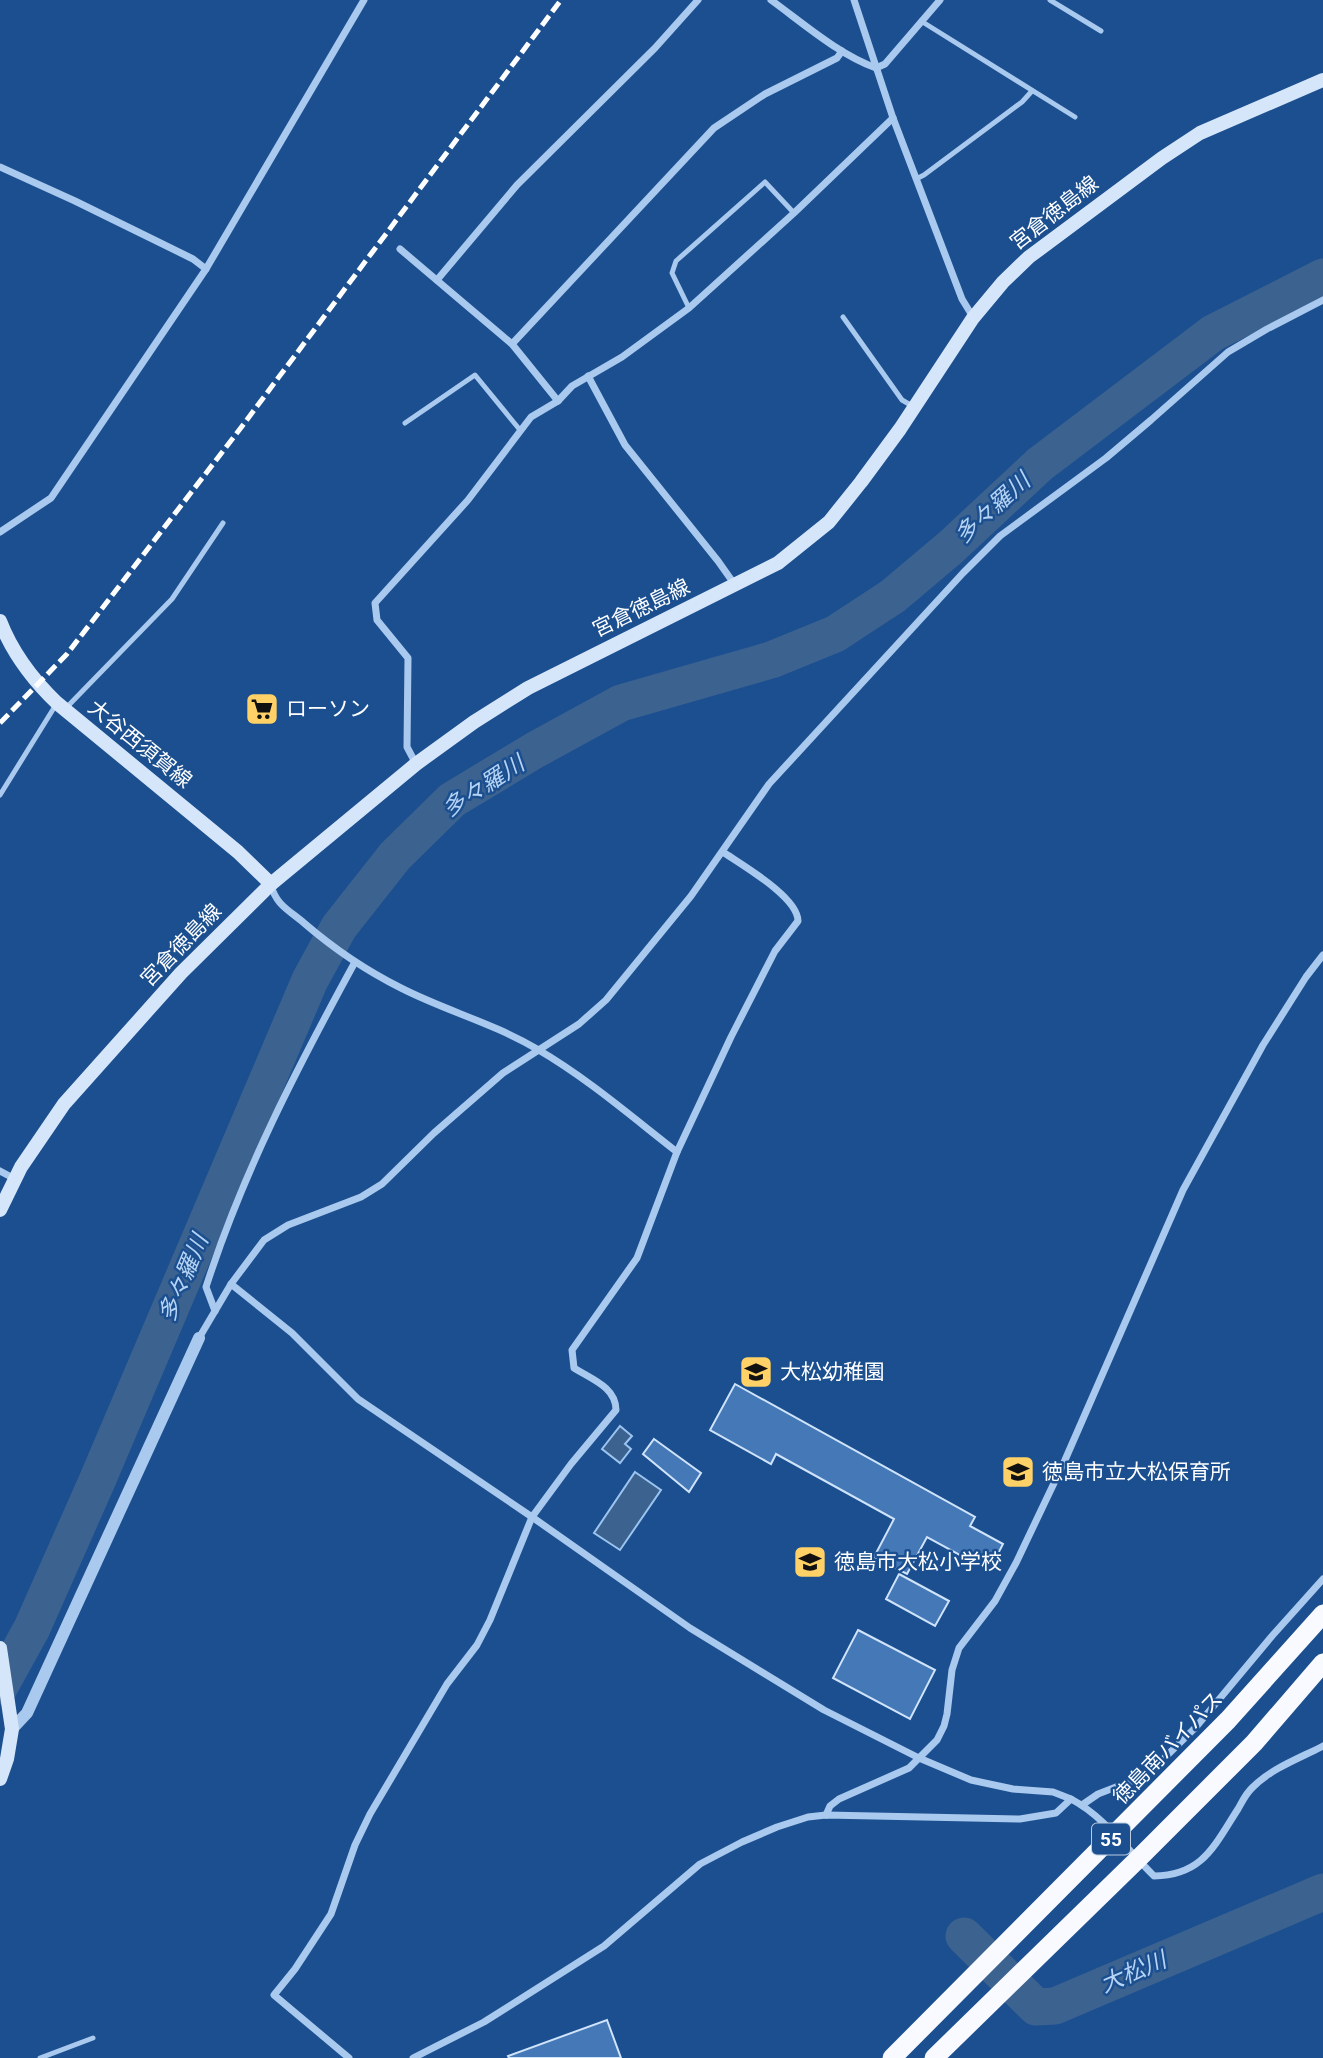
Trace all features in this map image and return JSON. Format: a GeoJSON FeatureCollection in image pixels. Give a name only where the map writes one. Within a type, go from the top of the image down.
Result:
{"type":"FeatureCollection","features":[{"type":"Feature","properties":{"kind":"highway","name":"徳島南バイパス"},"geometry":{"type":"LineString","coordinates":[[892,2058],[1228,1720],[1323,1614]]}},
{"type":"Feature","properties":{"kind":"highway","name":"55"},"geometry":{"type":"LineString","coordinates":[[934,2058],[1254,1743],[1323,1663]]}},
{"type":"Feature","properties":{"kind":"main road","name":"宮倉徳島線"},"geometry":{"type":"LineString","coordinates":[[0,1210],[21,1167],[64,1104],[181,972],[271,884],[416,764],[474,722],[528,688],[778,563],[829,522],[914,407],[973,318],[1003,282],[1029,257],[1200,133],[1323,80]]}},
{"type":"Feature","properties":{"kind":"main road","name":"大谷西須賀線"},"geometry":{"type":"LineString","coordinates":[[0,621],[21,660],[38,684],[238,852],[271,884]]}},
{"type":"Feature","properties":{"kind":"main road"},"geometry":{"type":"LineString","coordinates":[[0,1648],[12,1729],[7,1759],[0,1779]]}},
{"type":"Feature","properties":{"kind":"street"},"geometry":{"type":"LineString","coordinates":[[0,532],[51,498],[206,269],[364,0]]}},
{"type":"Feature","properties":{"kind":"street"},"geometry":{"type":"LineString","coordinates":[[437,280],[517,185],[654,48],[698,0]]}},
{"type":"Feature","properties":{"kind":"street"},"geometry":{"type":"LineString","coordinates":[[771,0],[842,51],[876,68],[885,64],[940,0]]}},
{"type":"Feature","properties":{"kind":"street"},"geometry":{"type":"LineString","coordinates":[[854,0],[893,118],[962,299],[973,318]]}},
{"type":"Feature","properties":{"kind":"street"},"geometry":{"type":"LineString","coordinates":[[512,344],[714,128],[765,94],[837,58],[842,51]]}},
{"type":"Feature","properties":{"kind":"street"},"geometry":{"type":"LineString","coordinates":[[416,764],[407,747],[408,658],[377,620],[375,603],[468,500],[531,417],[558,401],[572,386],[622,357],[689,308],[893,118]]}},
{"type":"Feature","properties":{"kind":"street"},"geometry":{"type":"LineString","coordinates":[[0,167],[193,258],[206,269]]}},
{"type":"Feature","properties":{"kind":"street"},"geometry":{"type":"LineString","coordinates":[[400,249],[512,344],[558,401]]}},
{"type":"Feature","properties":{"kind":"street"},"geometry":{"type":"LineString","coordinates":[[12,1729],[27,1713],[199,1338],[231,1284],[264,1240],[288,1225],[361,1197],[382,1184],[434,1133],[503,1073],[579,1024],[606,1000],[691,896],[769,784],[1000,536],[1152,421],[1228,352],[1323,300]]}},
{"type":"Feature","properties":{"kind":"street"},"geometry":{"type":"LineString","coordinates":[[588,376],[625,445],[735,586]]}},
{"type":"Feature","properties":{"kind":"street"},"geometry":{"type":"LineString","coordinates":[[349,2058],[274,1995],[295,1969],[331,1914],[355,1845],[370,1814],[447,1684],[477,1645],[532,1517],[616,1410],[616,1401],[610,1391],[574,1368],[572,1350],[637,1258],[677,1153],[757,983],[775,951],[798,921],[790,903],[760,877],[723,852]]}},
{"type":"Feature","properties":{"kind":"street"},"geometry":{"type":"LineString","coordinates":[[271,884],[274,898],[355,961],[400,988],[502,1029],[538,1049],[578,1076],[677,1153]]}},
{"type":"Feature","properties":{"kind":"street"},"geometry":{"type":"LineString","coordinates":[[826,1815],[830,1806],[839,1799],[909,1768],[937,1740],[947,1714],[952,1670],[959,1648],[995,1601],[1016,1563],[1065,1460],[1183,1190],[1263,1045],[1323,955]]}},
{"type":"Feature","properties":{"kind":"street"},"geometry":{"type":"LineString","coordinates":[[215,1311],[206,1287],[224,1232],[297,1069],[355,961]]}},
{"type":"Feature","properties":{"kind":"street"},"geometry":{"type":"LineString","coordinates":[[0,1171],[15,1179]]}},
{"type":"Feature","properties":{"kind":"street"},"geometry":{"type":"LineString","coordinates":[[231,1284],[292,1333],[358,1399],[690,1628],[824,1710],[919,1758],[971,1780],[1013,1789],[1053,1792],[1071,1798],[1098,1816],[1154,1876],[1174,1875],[1192,1868],[1207,1855],[1250,1789],[1264,1776],[1323,1746]]}},
{"type":"Feature","properties":{"kind":"street"},"geometry":{"type":"LineString","coordinates":[[1082,1805],[1098,1794],[1147,1775],[1196,1727],[1323,1579]]}},
{"type":"Feature","properties":{"kind":"street"},"geometry":{"type":"LineString","coordinates":[[413,2058],[484,2022],[604,1946],[700,1864],[777,1826],[826,1815],[1020,1819],[1056,1813],[1071,1798]]}},
{"type":"Feature","properties":{"kind":"lane"},"geometry":{"type":"LineString","coordinates":[[1050,0],[1101,31]]}},
{"type":"Feature","properties":{"kind":"lane"},"geometry":{"type":"LineString","coordinates":[[921,21],[1075,117]]}},
{"type":"Feature","properties":{"kind":"lane"},"geometry":{"type":"LineString","coordinates":[[916,179],[1022,102],[1032,91]]}},
{"type":"Feature","properties":{"kind":"lane"},"geometry":{"type":"LineString","coordinates":[[689,308],[673,274],[676,261],[765,182],[794,213]]}},
{"type":"Feature","properties":{"kind":"lane"},"geometry":{"type":"LineString","coordinates":[[842,317],[902,400],[914,407]]}},
{"type":"Feature","properties":{"kind":"lane"},"geometry":{"type":"LineString","coordinates":[[405,423],[475,375],[520,429]]}},
{"type":"Feature","properties":{"kind":"lane"},"geometry":{"type":"LineString","coordinates":[[0,795],[61,706],[172,600],[223,523]]}},
{"type":"Feature","properties":{"kind":"lane"},"geometry":{"type":"LineString","coordinates":[[40,2058],[93,2038]]}},
{"type":"Feature","properties":{"kind":"water"},"geometry":{"type":"Polygon","coordinates":[[[620,1426],[632,1436],[625,1444],[631,1449],[620,1463],[602,1449],[620,1426]]]}},
{"type":"Feature","properties":{"kind":"water"},"geometry":{"type":"Polygon","coordinates":[[[635,1472],[661,1490],[620,1550],[594,1533],[635,1472]]]}},
{"type":"Feature","properties":{"kind":"building"},"geometry":{"type":"Polygon","coordinates":[[[735,1384],[975,1517],[970,1526],[1003,1544],[989,1571],[927,1537],[907,1574],[874,1557],[894,1519],[776,1454],[771,1464],[710,1430],[735,1384]]]}},
{"type":"Feature","properties":{"kind":"building"},"geometry":{"type":"Polygon","coordinates":[[[654,1439],[701,1473],[689,1492],[643,1454],[654,1439]]]}},
{"type":"Feature","properties":{"kind":"building"},"geometry":{"type":"Polygon","coordinates":[[[899,1574],[949,1601],[935,1626],[886,1599],[899,1574]]]}},
{"type":"Feature","properties":{"kind":"building"},"geometry":{"type":"Polygon","coordinates":[[[858,1630],[935,1670],[910,1719],[833,1678],[858,1630]]]}},
{"type":"Feature","properties":{"kind":"building"},"geometry":{"type":"Polygon","coordinates":[[[607,2020],[621,2058],[508,2056],[607,2020]]]}},
{"type":"Feature","properties":{"kind":"waterway","name":"多々羅川"},"geometry":{"type":"LineString","coordinates":[[0,1686],[32,1628],[97,1481],[310,980],[339,927],[395,856],[452,800],[621,703],[771,660],[835,634],[893,596],[951,547],[1040,464],[1213,333],[1323,277]]}},
{"type":"Feature","properties":{"kind":"waterway","name":"大松川"},"geometry":{"type":"LineString","coordinates":[[964,1936],[1036,2007],[1055,2006],[1323,1892]]}},
{"type":"Feature","properties":{"kind":"railway"},"geometry":{"type":"LineString","coordinates":[[0,723],[67,654],[243,425],[561,0]]}},
{"type":"Feature","properties":{"kind":"place","name":"ローソン"},"geometry":{"type":"Point","coordinates":[262,709]}},
{"type":"Feature","properties":{"kind":"place","name":"大松幼稚園"},"geometry":{"type":"Point","coordinates":[756,1372]}},
{"type":"Feature","properties":{"kind":"place","name":"徳島市立大松保育所"},"geometry":{"type":"Point","coordinates":[1018,1472]}},
{"type":"Feature","properties":{"kind":"place","name":"徳島市大松小学校"},"geometry":{"type":"Point","coordinates":[810,1562]}}]}
